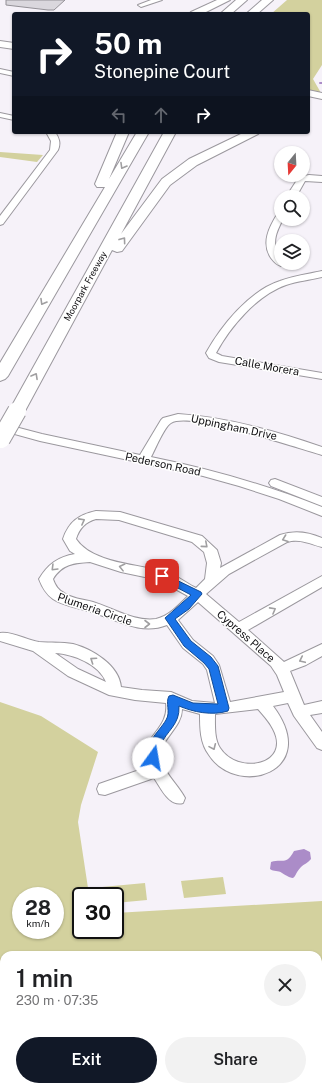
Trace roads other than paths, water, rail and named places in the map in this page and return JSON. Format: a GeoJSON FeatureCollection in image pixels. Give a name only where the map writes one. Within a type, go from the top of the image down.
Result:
{"type":"FeatureCollection","features":[{"type":"Feature","properties":{"kind":"highway"},"geometry":{"type":"LineString","coordinates":[[198,12],[225,0]]}},
{"type":"Feature","properties":{"kind":"highway"},"geometry":{"type":"LineString","coordinates":[[227,12],[242,0]]}},
{"type":"Feature","properties":{"kind":"highway"},"geometry":{"type":"LineString","coordinates":[[254,12],[269,0]]}},
{"type":"Feature","properties":{"kind":"highway"},"geometry":{"type":"LineString","coordinates":[[261,12],[269,0]]}},
{"type":"Feature","properties":{"kind":"highway"},"geometry":{"type":"LineString","coordinates":[[53,286],[103,180],[122,134]]}},
{"type":"Feature","properties":{"kind":"highway"},"geometry":{"type":"LineString","coordinates":[[0,376],[141,134]]}},
{"type":"Feature","properties":{"kind":"highway","name":"Moorpark Freeway"},"geometry":{"type":"LineString","coordinates":[[0,435],[17,411],[169,134]]}},
{"type":"Feature","properties":{"kind":"highway"},"geometry":{"type":"LineString","coordinates":[[95,267],[116,250],[166,182],[193,162],[250,134]]}},
{"type":"Feature","properties":{"kind":"main road"},"geometry":{"type":"LineString","coordinates":[[0,44],[12,46]]}},
{"type":"Feature","properties":{"kind":"main road"},"geometry":{"type":"LineString","coordinates":[[0,48],[12,50]]}},
{"type":"Feature","properties":{"kind":"main road"},"geometry":{"type":"LineString","coordinates":[[310,95],[322,97]]}},
{"type":"Feature","properties":{"kind":"street"},"geometry":{"type":"LineString","coordinates":[[141,5],[159,0]]}},
{"type":"Feature","properties":{"kind":"street"},"geometry":{"type":"LineString","coordinates":[[0,71],[12,74]]}},
{"type":"Feature","properties":{"kind":"street"},"geometry":{"type":"LineString","coordinates":[[0,115],[12,118]]}},
{"type":"Feature","properties":{"kind":"street"},"geometry":{"type":"LineString","coordinates":[[0,222],[54,150],[56,143],[51,134]]}},
{"type":"Feature","properties":{"kind":"street"},"geometry":{"type":"LineString","coordinates":[[295,190],[300,181],[305,178],[322,179]]}},
{"type":"Feature","properties":{"kind":"street"},"geometry":{"type":"LineString","coordinates":[[274,252],[270,241],[275,226]]}},
{"type":"Feature","properties":{"kind":"street","name":"Calle Morera"},"geometry":{"type":"LineString","coordinates":[[287,270],[273,287],[250,302],[217,342],[212,349],[212,355],[219,358],[322,376]]}},
{"type":"Feature","properties":{"kind":"street"},"geometry":{"type":"LineString","coordinates":[[295,270],[322,274]]}},
{"type":"Feature","properties":{"kind":"street","name":"Uppingham Drive"},"geometry":{"type":"LineString","coordinates":[[146,456],[161,425],[167,419],[176,416],[258,431],[322,451]]}},
{"type":"Feature","properties":{"kind":"street","name":"Pederson Road"},"geometry":{"type":"LineString","coordinates":[[0,417],[249,484],[322,512]]}},
{"type":"Feature","properties":{"kind":"street","name":"Pederson Road"},"geometry":{"type":"LineString","coordinates":[[0,435],[61,442],[243,473],[294,490],[322,502]]}},
{"type":"Feature","properties":{"kind":"street"},"geometry":{"type":"LineString","coordinates":[[90,558],[71,544],[69,539],[76,523],[99,514],[120,516],[197,539],[210,550],[214,563],[211,581]]}},
{"type":"Feature","properties":{"kind":"street","name":"Plumeria Circle"},"geometry":{"type":"LineString","coordinates":[[90,558],[73,558],[64,560],[55,565],[46,579],[54,594],[65,600],[102,610],[138,623],[150,624],[170,618],[186,606],[211,581],[229,569],[286,537],[299,536],[315,539],[322,543]]}},
{"type":"Feature","properties":{"kind":"street","name":"Cypress Place"},"geometry":{"type":"LineString","coordinates":[[90,558],[121,567],[162,576],[198,594],[265,651],[281,669],[299,712],[322,744]]}},
{"type":"Feature","properties":{"kind":"street"},"geometry":{"type":"LineString","coordinates":[[239,629],[322,581]]}},
{"type":"Feature","properties":{"kind":"street"},"geometry":{"type":"LineString","coordinates":[[170,618],[188,644],[208,660],[214,668],[224,708]]}},
{"type":"Feature","properties":{"kind":"street"},"geometry":{"type":"LineString","coordinates":[[2,637],[38,647],[71,649],[90,657],[109,673],[113,681],[114,690]]}},
{"type":"Feature","properties":{"kind":"street"},"geometry":{"type":"LineString","coordinates":[[38,647],[55,662],[73,673],[114,690],[148,697],[173,699],[192,707],[207,709],[224,708],[261,703],[292,696]]}},
{"type":"Feature","properties":{"kind":"street"},"geometry":{"type":"LineString","coordinates":[[281,669],[322,649]]}},
{"type":"Feature","properties":{"kind":"street"},"geometry":{"type":"LineString","coordinates":[[173,699],[174,714],[171,721],[158,738],[152,752],[158,770],[177,798]]}},
{"type":"Feature","properties":{"kind":"street"},"geometry":{"type":"LineString","coordinates":[[207,709],[210,741],[214,751],[227,764],[243,770],[253,771],[273,764],[281,756],[285,743],[283,732],[261,703]]}},
{"type":"Feature","properties":{"kind":"street"},"geometry":{"type":"LineString","coordinates":[[299,712],[322,707]]}},
{"type":"Feature","properties":{"kind":"street"},"geometry":{"type":"LineString","coordinates":[[105,789],[158,770]]}}]}
